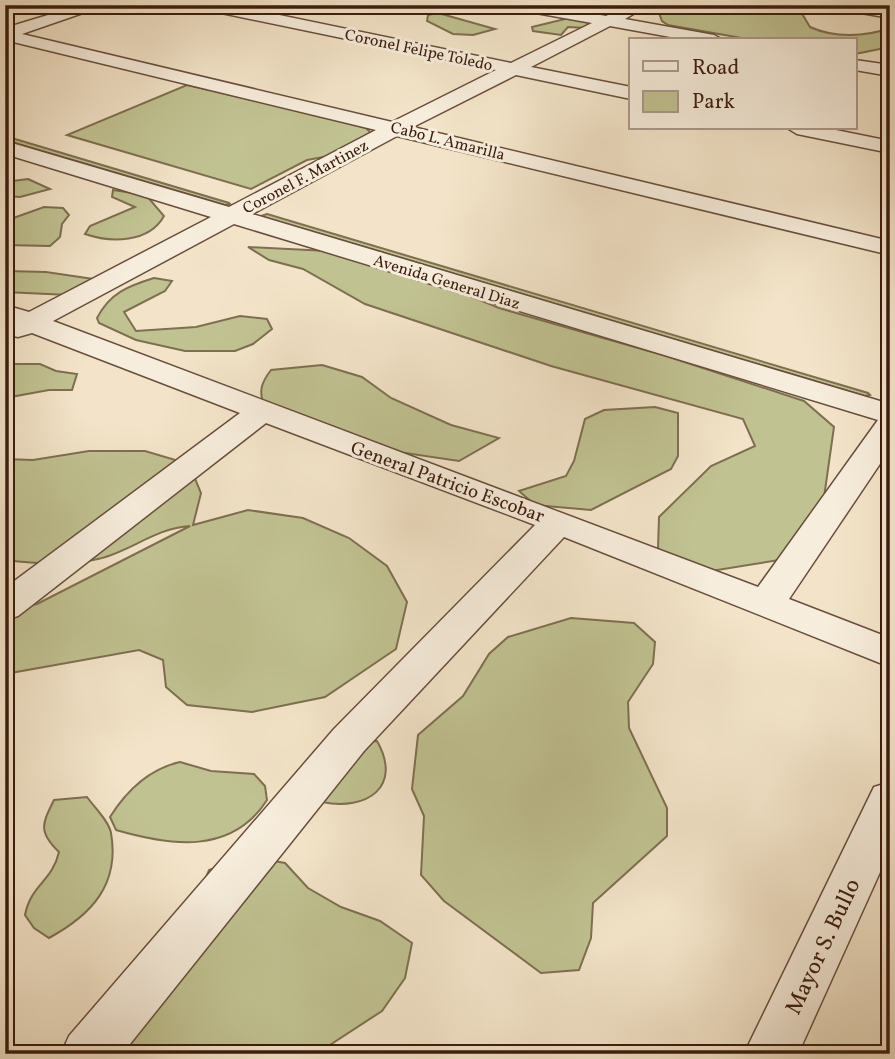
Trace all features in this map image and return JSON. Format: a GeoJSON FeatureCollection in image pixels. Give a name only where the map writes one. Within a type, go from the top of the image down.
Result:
{"type":"FeatureCollection","features":[{"type":"Feature","properties":{"kind":"street"},"geometry":{"type":"LineString","coordinates":[[5,35],[98,5]]}},
{"type":"Feature","properties":{"kind":"street","name":"Coronel Felipe Toledo"},"geometry":{"type":"LineString","coordinates":[[207,5],[629,93]]}},
{"type":"Feature","properties":{"kind":"street"},"geometry":{"type":"LineString","coordinates":[[519,5],[703,38]]}},
{"type":"Feature","properties":{"kind":"street","name":"Coronel F. Martinez"},"geometry":{"type":"LineString","coordinates":[[14,324],[640,5]]}},
{"type":"Feature","properties":{"kind":"street"},"geometry":{"type":"LineString","coordinates":[[844,5],[890,13]]}},
{"type":"Feature","properties":{"kind":"street","name":"Cabo L. Amarilla"},"geometry":{"type":"LineString","coordinates":[[5,35],[398,127],[890,248]]}},
{"type":"Feature","properties":{"kind":"street"},"geometry":{"type":"LineString","coordinates":[[856,65],[890,71]]}},
{"type":"Feature","properties":{"kind":"street","name":"Avenida General Diaz"},"geometry":{"type":"LineString","coordinates":[[5,129],[890,388]]}},
{"type":"Feature","properties":{"kind":"street"},"geometry":{"type":"LineString","coordinates":[[807,130],[890,147]]}},
{"type":"Feature","properties":{"kind":"street","name":"Avenida General Diaz"},"geometry":{"type":"LineString","coordinates":[[5,147],[890,414]]}},
{"type":"Feature","properties":{"kind":"street","name":"General Patricio Escobar"},"geometry":{"type":"LineString","coordinates":[[14,324],[262,411],[558,522],[890,653]]}},
{"type":"Feature","properties":{"kind":"street"},"geometry":{"type":"LineString","coordinates":[[5,607],[262,411]]}},
{"type":"Feature","properties":{"kind":"street"},"geometry":{"type":"LineString","coordinates":[[765,605],[890,426]]}},
{"type":"Feature","properties":{"kind":"street"},"geometry":{"type":"LineString","coordinates":[[88,1054],[349,740],[558,522]]}},
{"type":"Feature","properties":{"kind":"street","name":"Mayor S. Bullo"},"geometry":{"type":"LineString","coordinates":[[771,1054],[890,800]]}},
{"type":"Feature","properties":{"kind":"green space"},"geometry":{"type":"Polygon","coordinates":[[[789,5],[801,12],[810,27],[819,31],[860,35],[890,28],[890,47],[856,54],[856,38],[742,38],[668,25],[662,21],[659,13],[667,6],[789,5]]]}},
{"type":"Feature","properties":{"kind":"green space"},"geometry":{"type":"Polygon","coordinates":[[[438,13],[495,29],[473,35],[453,34],[427,21],[428,15],[438,13]]]}},
{"type":"Feature","properties":{"kind":"green space"},"geometry":{"type":"Polygon","coordinates":[[[569,18],[593,23],[586,28],[568,27],[561,35],[533,31],[532,27],[569,18]]]}},
{"type":"Feature","properties":{"kind":"green space"},"geometry":{"type":"Polygon","coordinates":[[[187,85],[339,120],[366,128],[372,134],[329,156],[307,160],[251,189],[67,135],[187,85]]]}},
{"type":"Feature","properties":{"kind":"green space"},"geometry":{"type":"Polygon","coordinates":[[[5,136],[230,204],[225,205],[5,140],[5,136]]]}},
{"type":"Feature","properties":{"kind":"green space"},"geometry":{"type":"Polygon","coordinates":[[[28,179],[50,189],[20,197],[5,196],[5,182],[28,179]]]}},
{"type":"Feature","properties":{"kind":"green space"},"geometry":{"type":"Polygon","coordinates":[[[113,190],[146,195],[164,216],[157,225],[139,236],[106,239],[85,234],[90,226],[135,207],[112,197],[113,190]]]}},
{"type":"Feature","properties":{"kind":"green space"},"geometry":{"type":"Polygon","coordinates":[[[44,207],[63,208],[69,215],[62,224],[60,237],[50,246],[5,245],[5,221],[44,207]]]}},
{"type":"Feature","properties":{"kind":"green space"},"geometry":{"type":"Polygon","coordinates":[[[267,214],[870,395],[865,396],[261,216],[267,214]]]}},
{"type":"Feature","properties":{"kind":"green space"},"geometry":{"type":"Polygon","coordinates":[[[248,247],[328,251],[403,268],[499,308],[666,356],[804,401],[834,427],[816,554],[705,572],[658,549],[659,517],[711,466],[755,446],[743,419],[551,366],[365,304],[303,269],[269,260],[248,247]]]}},
{"type":"Feature","properties":{"kind":"green space"},"geometry":{"type":"Polygon","coordinates":[[[6,271],[46,272],[107,281],[69,295],[5,292],[6,271]]]}},
{"type":"Feature","properties":{"kind":"green space"},"geometry":{"type":"Polygon","coordinates":[[[154,278],[172,281],[165,291],[124,312],[136,331],[196,327],[240,316],[267,319],[272,329],[253,344],[235,351],[185,351],[136,340],[99,323],[97,318],[102,309],[114,296],[154,278]]]}},
{"type":"Feature","properties":{"kind":"green space"},"geometry":{"type":"Polygon","coordinates":[[[5,364],[40,364],[56,371],[77,374],[72,390],[49,390],[5,398],[5,364]]]}},
{"type":"Feature","properties":{"kind":"green space"},"geometry":{"type":"Polygon","coordinates":[[[322,365],[362,377],[391,398],[451,425],[499,438],[459,461],[385,450],[265,407],[262,388],[271,370],[322,365]]]}},
{"type":"Feature","properties":{"kind":"green space"},"geometry":{"type":"Polygon","coordinates":[[[655,407],[678,413],[678,456],[671,469],[591,510],[535,505],[519,491],[566,476],[574,461],[585,419],[604,410],[655,407]]]}},
{"type":"Feature","properties":{"kind":"green space"},"geometry":{"type":"Polygon","coordinates":[[[89,451],[145,451],[189,464],[201,493],[193,525],[248,510],[303,518],[349,538],[387,566],[407,602],[396,649],[325,697],[252,712],[187,705],[166,687],[163,660],[139,650],[5,674],[5,611],[37,604],[190,526],[165,531],[110,556],[87,561],[52,564],[5,560],[5,459],[33,460],[89,451]]]}},
{"type":"Feature","properties":{"kind":"green space"},"geometry":{"type":"Polygon","coordinates":[[[571,618],[634,623],[655,642],[653,664],[628,702],[629,728],[667,808],[667,836],[593,903],[591,938],[579,970],[541,973],[444,901],[421,875],[424,816],[412,789],[418,735],[463,696],[489,654],[508,637],[571,618]]]}},
{"type":"Feature","properties":{"kind":"green space"},"geometry":{"type":"Polygon","coordinates":[[[377,741],[384,757],[386,771],[383,783],[366,799],[353,803],[322,802],[292,788],[295,775],[332,749],[377,741]]]}},
{"type":"Feature","properties":{"kind":"green space"},"geometry":{"type":"Polygon","coordinates":[[[180,762],[211,771],[254,774],[265,786],[267,800],[253,818],[236,830],[199,842],[158,840],[116,830],[110,817],[131,790],[149,775],[180,762]]]}},
{"type":"Feature","properties":{"kind":"green space"},"geometry":{"type":"Polygon","coordinates":[[[87,797],[110,828],[113,851],[111,868],[99,896],[89,908],[78,919],[49,938],[34,928],[25,915],[32,896],[52,870],[59,852],[45,833],[45,822],[54,800],[87,797]]]}},
{"type":"Feature","properties":{"kind":"green space"},"geometry":{"type":"Polygon","coordinates":[[[246,856],[285,863],[308,888],[341,907],[380,921],[412,943],[405,978],[382,1011],[316,1054],[93,1054],[161,987],[209,870],[246,856]]]}}]}
